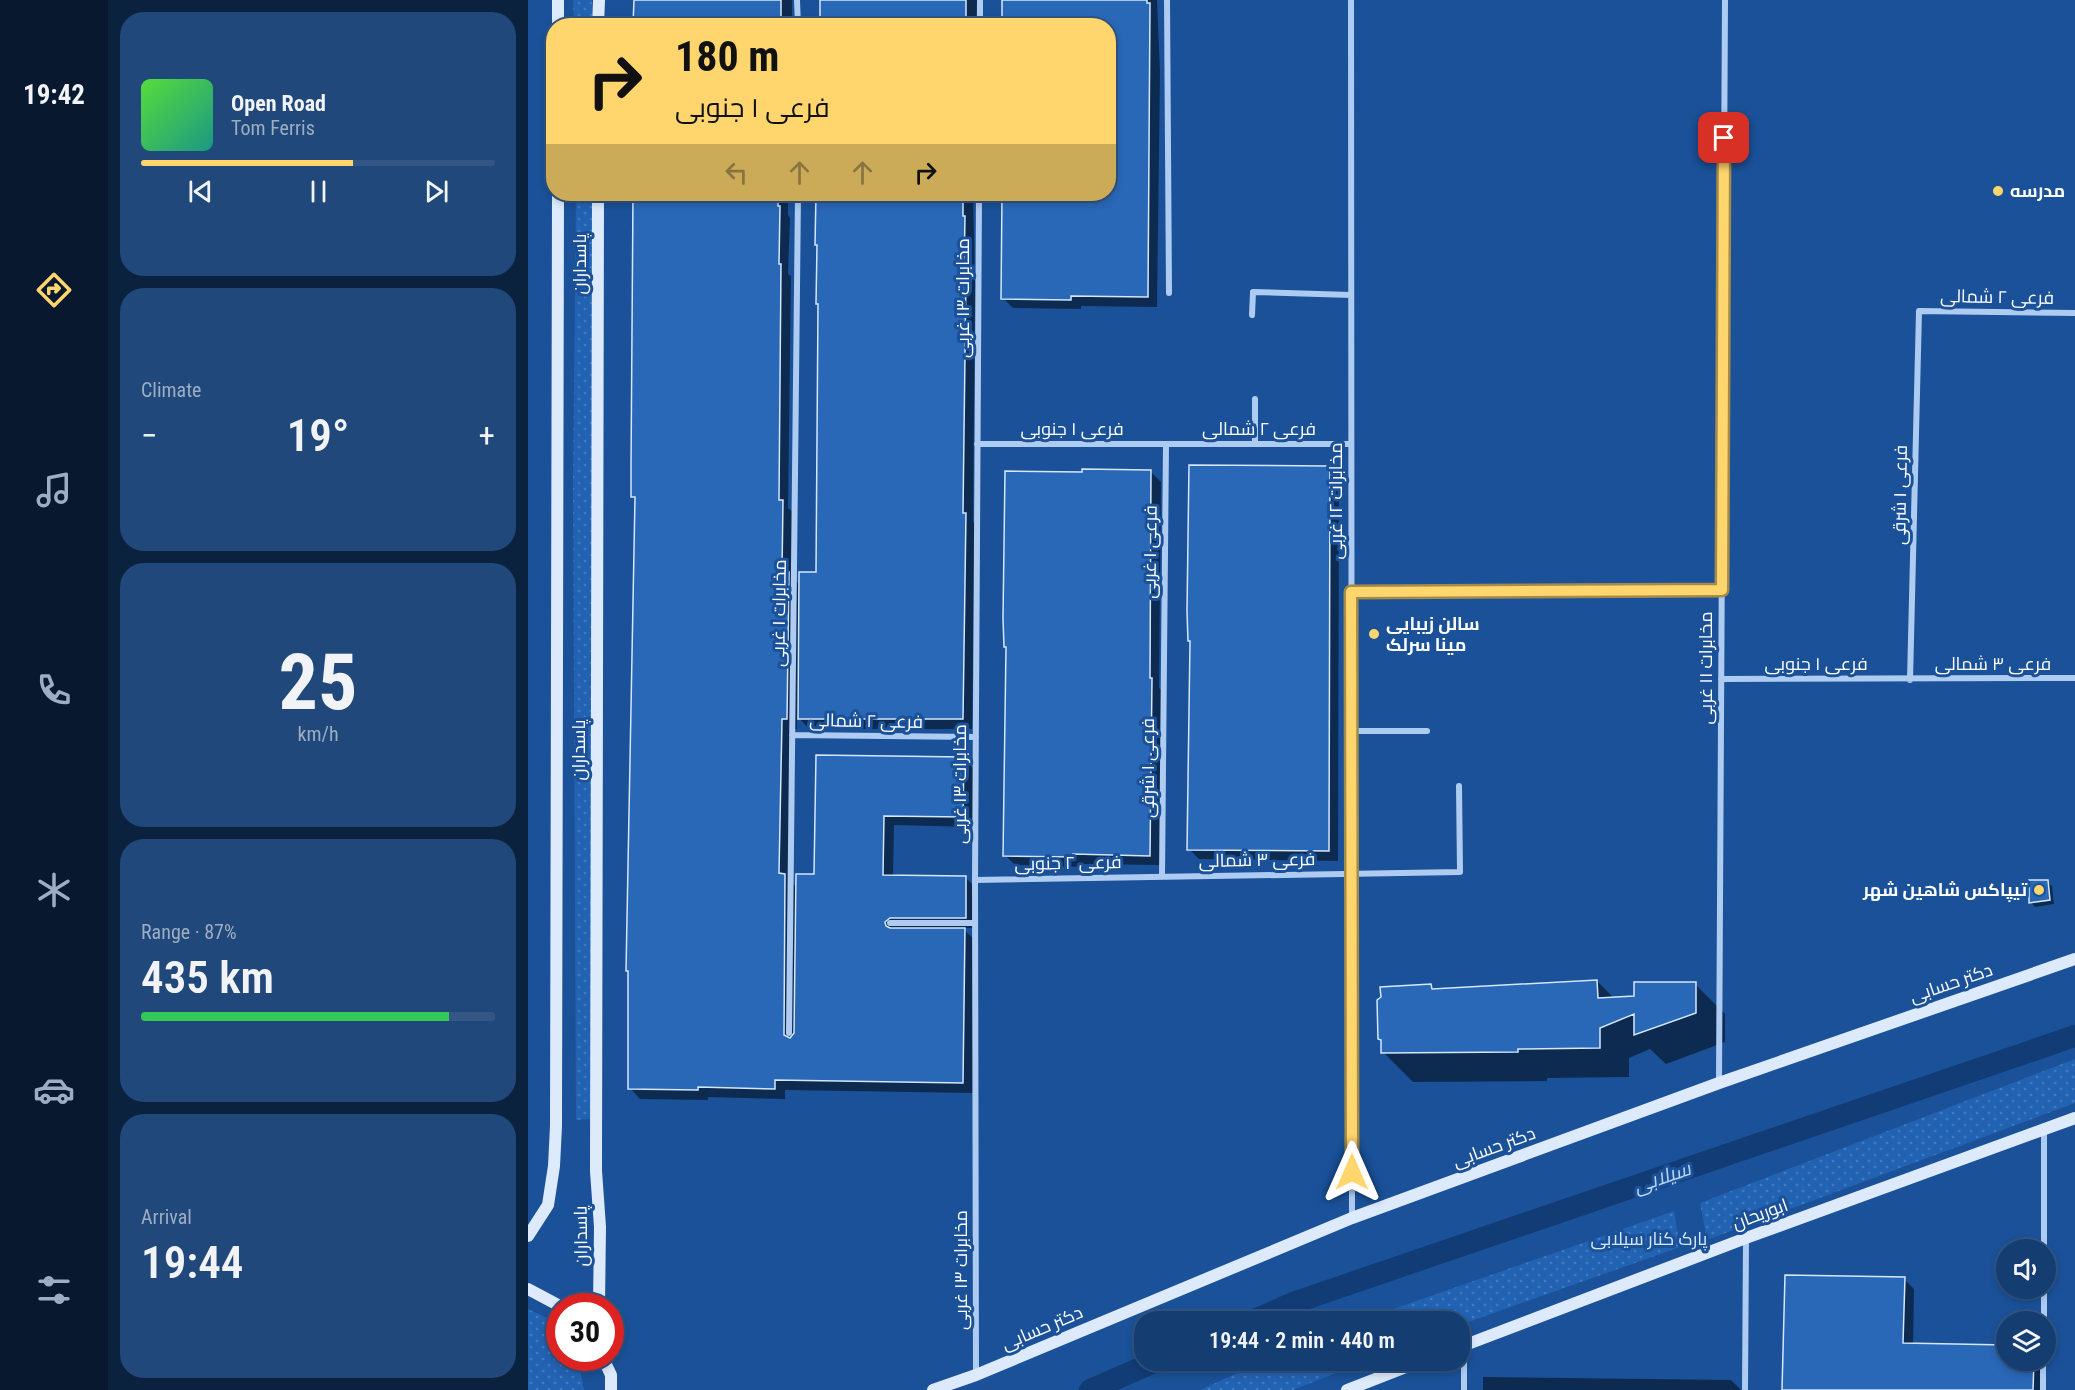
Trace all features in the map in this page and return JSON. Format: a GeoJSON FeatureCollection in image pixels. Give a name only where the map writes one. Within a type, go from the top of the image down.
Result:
{"type":"FeatureCollection","features":[{"type":"Feature","properties":{"kind":"main road"},"geometry":{"type":"LineString","coordinates":[[558,0],[558,18]]}},
{"type":"Feature","properties":{"kind":"main road"},"geometry":{"type":"LineString","coordinates":[[598,0],[598,18]]}},
{"type":"Feature","properties":{"kind":"main road","name":"پاسداران"},"geometry":{"type":"LineString","coordinates":[[528,1236],[548,1204],[554,1166],[556,1126],[558,201]]}},
{"type":"Feature","properties":{"kind":"main road","name":"پاسداران"},"geometry":{"type":"LineString","coordinates":[[598,201],[596,1171],[600,1227],[599,1293]]}},
{"type":"Feature","properties":{"kind":"main road","name":"دکتر حسابی"},"geometry":{"type":"LineString","coordinates":[[933,1390],[976,1375],[1352,1218],[1719,1083],[2075,959]]}},
{"type":"Feature","properties":{"kind":"main road","name":"ابوریحان"},"geometry":{"type":"LineString","coordinates":[[1470,1343],[1746,1238],[2075,1118]]}},
{"type":"Feature","properties":{"kind":"main road"},"geometry":{"type":"LineString","coordinates":[[528,1289],[546,1299]]}},
{"type":"Feature","properties":{"kind":"main road"},"geometry":{"type":"LineString","coordinates":[[608,1371],[622,1390]]}},
{"type":"Feature","properties":{"kind":"main road"},"geometry":{"type":"LineString","coordinates":[[1347,1390],[1396,1371]]}},
{"type":"Feature","properties":{"kind":"main road"},"geometry":{"type":"LineString","coordinates":[[610,1375],[611,1390]]}},
{"type":"Feature","properties":{"kind":"street"},"geometry":{"type":"LineString","coordinates":[[797,0],[798,18]]}},
{"type":"Feature","properties":{"kind":"street"},"geometry":{"type":"LineString","coordinates":[[980,0],[980,18]]}},
{"type":"Feature","properties":{"kind":"street"},"geometry":{"type":"LineString","coordinates":[[1167,0],[1169,293]]}},
{"type":"Feature","properties":{"kind":"street","name":"مخابرات ۱۲ غربی"},"geometry":{"type":"LineString","coordinates":[[1351,0],[1352,1218]]}},
{"type":"Feature","properties":{"kind":"street","name":"مخابرات ۱۱ غربی"},"geometry":{"type":"LineString","coordinates":[[1719,1083],[1725,0]]}},
{"type":"Feature","properties":{"kind":"street","name":"مخابرات ۱ غربی"},"geometry":{"type":"LineString","coordinates":[[789,1033],[798,201]]}},
{"type":"Feature","properties":{"kind":"street","name":"مخابرات ۱۳ غربی"},"geometry":{"type":"LineString","coordinates":[[976,1375],[975,880],[979,201]]}},
{"type":"Feature","properties":{"kind":"street"},"geometry":{"type":"LineString","coordinates":[[1252,315],[1252,292],[1351,295]]}},
{"type":"Feature","properties":{"kind":"street","name":"فرعی ۲ شمالی"},"geometry":{"type":"LineString","coordinates":[[1919,311],[2075,313]]}},
{"type":"Feature","properties":{"kind":"street","name":"فرعی ۱ شرقی"},"geometry":{"type":"LineString","coordinates":[[1910,680],[1919,311]]}},
{"type":"Feature","properties":{"kind":"street"},"geometry":{"type":"LineString","coordinates":[[1255,399],[1255,444]]}},
{"type":"Feature","properties":{"kind":"street","name":"فرعی ۱ جنوبی"},"geometry":{"type":"LineString","coordinates":[[977,444],[1166,444]]}},
{"type":"Feature","properties":{"kind":"street","name":"فرعی ۲ شمالی"},"geometry":{"type":"LineString","coordinates":[[1166,444],[1351,444]]}},
{"type":"Feature","properties":{"kind":"street","name":"فرعی ۱ غربی"},"geometry":{"type":"LineString","coordinates":[[1164,660],[1166,444]]}},
{"type":"Feature","properties":{"kind":"street"},"geometry":{"type":"LineString","coordinates":[[1351,592],[1722,590]]}},
{"type":"Feature","properties":{"kind":"street","name":"فرعی ۱ شرقی"},"geometry":{"type":"LineString","coordinates":[[1162,877],[1164,660]]}},
{"type":"Feature","properties":{"kind":"street","name":"فرعی ۳ شمالی"},"geometry":{"type":"LineString","coordinates":[[1910,680],[2075,678]]}},
{"type":"Feature","properties":{"kind":"street","name":"فرعی ۱ جنوبی"},"geometry":{"type":"LineString","coordinates":[[1721,679],[1910,680]]}},
{"type":"Feature","properties":{"kind":"street"},"geometry":{"type":"LineString","coordinates":[[1351,731],[1427,731]]}},
{"type":"Feature","properties":{"kind":"street","name":"فرعی ۲ شمالی"},"geometry":{"type":"LineString","coordinates":[[792,735],[976,737]]}},
{"type":"Feature","properties":{"kind":"street","name":"فرعی ۳ شمالی"},"geometry":{"type":"LineString","coordinates":[[1162,877],[1460,872],[1459,786]]}},
{"type":"Feature","properties":{"kind":"street","name":"فرعی ۲ جنوبی"},"geometry":{"type":"LineString","coordinates":[[975,880],[1162,877]]}},
{"type":"Feature","properties":{"kind":"street"},"geometry":{"type":"LineString","coordinates":[[890,923],[975,923]]}},
{"type":"Feature","properties":{"kind":"street"},"geometry":{"type":"LineString","coordinates":[[2044,1129],[2044,1239]]}},
{"type":"Feature","properties":{"kind":"street"},"geometry":{"type":"LineString","coordinates":[[1745,1390],[1746,1238]]}},
{"type":"Feature","properties":{"kind":"street"},"geometry":{"type":"LineString","coordinates":[[1463,1371],[1464,1390]]}},
{"type":"Feature","properties":{"kind":"street"},"geometry":{"type":"LineString","coordinates":[[2043,1371],[2043,1390]]}},
{"type":"Feature","properties":{"kind":"green space"},"geometry":{"type":"Polygon","coordinates":[[[573,0],[592,0],[592,18],[574,18],[573,0]]]}},
{"type":"Feature","properties":{"kind":"green space"},"geometry":{"type":"Polygon","coordinates":[[[576,201],[592,201],[592,1119],[576,1120],[573,484],[576,201]]]}},
{"type":"Feature","properties":{"kind":"green space","name":"پارک کنار سیلابی"},"geometry":{"type":"Polygon","coordinates":[[[2075,1059],[2075,1103],[1707,1240],[1700,1203],[2075,1059]]]}},
{"type":"Feature","properties":{"kind":"green space","name":"پارک کنار سیلابی"},"geometry":{"type":"Polygon","coordinates":[[[1674,1211],[1680,1247],[1470,1321],[1470,1311],[1388,1311],[1674,1211]]]}},
{"type":"Feature","properties":{"kind":"green space"},"geometry":{"type":"Polygon","coordinates":[[[528,1309],[546,1318],[546,1371],[580,1371],[584,1390],[528,1390],[528,1309]]]}},
{"type":"Feature","properties":{"kind":"green space"},"geometry":{"type":"Polygon","coordinates":[[[1242,1371],[1341,1371],[1293,1390],[1200,1390],[1242,1371]]]}},
{"type":"Feature","properties":{"kind":"building"},"geometry":{"type":"Polygon","coordinates":[[[634,0],[781,0],[781,18],[633,18],[634,0]]]}},
{"type":"Feature","properties":{"kind":"building"},"geometry":{"type":"Polygon","coordinates":[[[820,0],[966,0],[966,18],[820,18],[820,0]]]}},
{"type":"Feature","properties":{"kind":"building"},"geometry":{"type":"Polygon","coordinates":[[[1002,0],[1147,0],[1147,3],[1150,3],[1148,297],[1071,296],[1071,300],[1001,299],[1002,201],[1116,201],[1116,18],[1002,18],[1002,0]]]}},
{"type":"Feature","properties":{"kind":"building"},"geometry":{"type":"Polygon","coordinates":[[[633,201],[778,201],[778,206],[780,206],[779,264],[781,264],[779,500],[783,500],[782,572],[789,572],[787,719],[782,719],[779,873],[785,874],[784,1035],[790,1038],[794,1033],[796,874],[814,874],[816,755],[964,757],[963,817],[884,816],[883,875],[966,876],[966,918],[890,918],[885,922],[890,928],[965,928],[963,1083],[775,1080],[775,1089],[698,1087],[698,1090],[628,1089],[628,971],[626,971],[635,497],[631,497],[633,201]]]}},
{"type":"Feature","properties":{"kind":"building"},"geometry":{"type":"Polygon","coordinates":[[[816,201],[963,201],[964,275],[966,275],[963,513],[966,513],[963,719],[798,719],[799,572],[816,572],[818,304],[816,304],[817,245],[815,245],[816,201]]]}},
{"type":"Feature","properties":{"kind":"building"},"geometry":{"type":"Polygon","coordinates":[[[1189,465],[1330,466],[1329,851],[1187,850],[1190,641],[1188,641],[1187,611],[1189,465]]]}},
{"type":"Feature","properties":{"kind":"building"},"geometry":{"type":"Polygon","coordinates":[[[1082,469],[1151,470],[1150,856],[1073,854],[1073,857],[1003,856],[1006,647],[1004,647],[1003,618],[1005,471],[1082,472],[1082,469]]]}},
{"type":"Feature","properties":{"kind":"building","name":"تیپاکس شاهین شهر"},"geometry":{"type":"Polygon","coordinates":[[[2029,880],[2048,880],[2050,900],[2029,903],[2029,880]]]}},
{"type":"Feature","properties":{"kind":"building"},"geometry":{"type":"Polygon","coordinates":[[[1597,980],[1598,998],[1634,996],[1634,982],[1696,982],[1696,1013],[1634,1035],[1634,1014],[1600,1028],[1600,1048],[1518,1049],[1518,1052],[1381,1053],[1381,1040],[1378,1039],[1377,1000],[1381,997],[1380,987],[1431,984],[1432,989],[1597,980]]]}},
{"type":"Feature","properties":{"kind":"building"},"geometry":{"type":"Polygon","coordinates":[[[1785,1275],[1905,1277],[1903,1343],[1996,1345],[1996,1371],[2034,1371],[2033,1390],[1782,1390],[1785,1275]]]}},
{"type":"Feature","properties":{"kind":"waterway","name":"سیلابی"},"geometry":{"type":"LineString","coordinates":[[1275,1311],[2075,1036]]}},
{"type":"Feature","properties":{"kind":"waterway","name":"سیلابی"},"geometry":{"type":"LineString","coordinates":[[1090,1390],[1134,1371]]}},
{"type":"Feature","properties":{"kind":"place","name":"مدرسه"},"geometry":{"type":"Point","coordinates":[1998,191]}},
{"type":"Feature","properties":{"kind":"place","name":"سالن زیبایی مینا سرلک"},"geometry":{"type":"Point","coordinates":[1374,634]}},
{"type":"Feature","properties":{"kind":"place","name":"تیپاکس شاهین شهر"},"geometry":{"type":"Point","coordinates":[2039,890]}},
{"type":"Feature","properties":{"kind":"route"},"geometry":{"type":"LineString","coordinates":[[1352,1172],[1351,592],[1722,590],[1724,138]]}}]}
